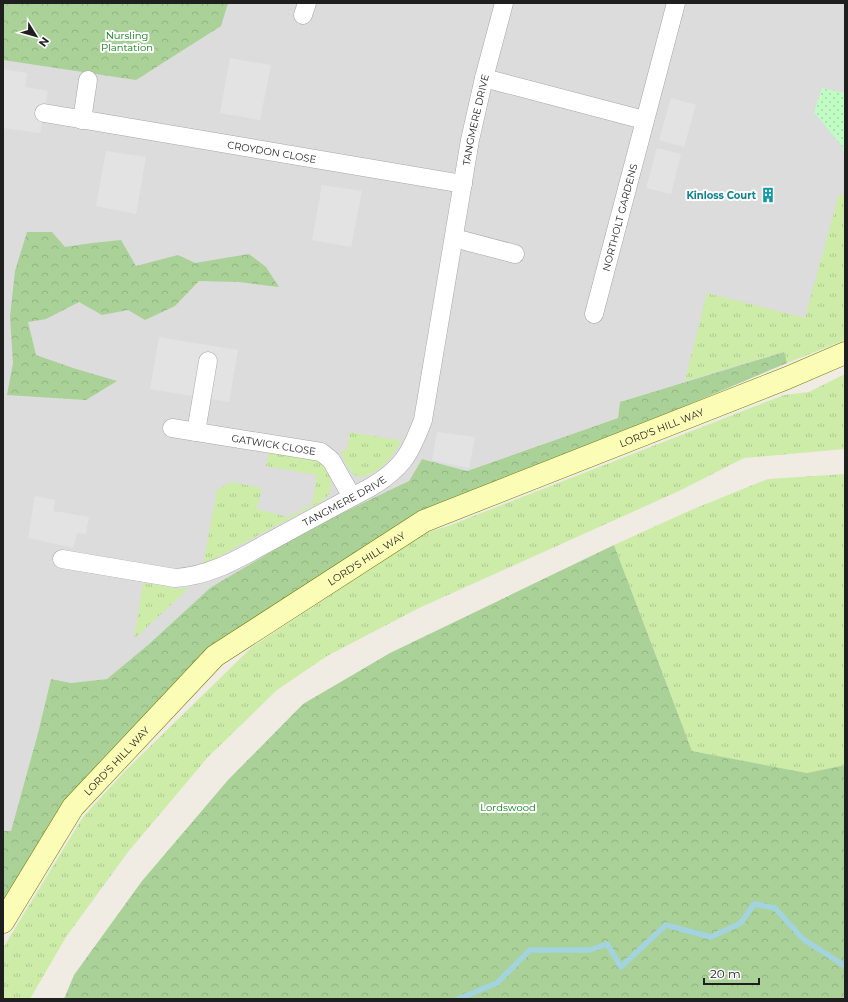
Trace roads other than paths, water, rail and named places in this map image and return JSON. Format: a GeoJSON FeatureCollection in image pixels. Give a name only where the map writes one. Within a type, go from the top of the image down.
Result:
{"type":"FeatureCollection","features":[{"type":"Feature","properties":{"kind":"street","name":"TANGMERE DRIVE"},"geometry":{"type":"LineString","coordinates":[[62,559],[175,578],[188,577],[218,569],[352,497],[392,473],[410,453],[423,420],[470,140],[484,78],[504,3]]}},
{"type":"Feature","properties":{"kind":"street","name":"NORTHOLT GARDENS"},"geometry":{"type":"LineString","coordinates":[[594,314],[676,3]]}},
{"type":"Feature","properties":{"kind":"street"},"geometry":{"type":"LineString","coordinates":[[484,78],[644,120]]}},
{"type":"Feature","properties":{"kind":"street"},"geometry":{"type":"LineString","coordinates":[[82,120],[88,80]]}},
{"type":"Feature","properties":{"kind":"street","name":"CROYDON CLOSE"},"geometry":{"type":"LineString","coordinates":[[44,113],[463,184]]}},
{"type":"Feature","properties":{"kind":"street"},"geometry":{"type":"LineString","coordinates":[[454,238],[515,254]]}},
{"type":"Feature","properties":{"kind":"street","name":"LORD'S HILL WAY"},"geometry":{"type":"LineString","coordinates":[[3,922],[73,807],[216,656],[424,521],[772,384],[845,353]]}},
{"type":"Feature","properties":{"kind":"street"},"geometry":{"type":"LineString","coordinates":[[196,432],[208,361]]}},
{"type":"Feature","properties":{"kind":"street","name":"GATWICK CLOSE"},"geometry":{"type":"LineString","coordinates":[[172,428],[321,452],[331,460],[352,497]]}},
{"type":"Feature","properties":{"kind":"waterway"},"geometry":{"type":"LineString","coordinates":[[458,999],[497,983],[530,950],[590,950],[607,944],[621,967],[666,925],[711,937],[741,923],[754,904],[775,908],[803,939],[845,966]]}},
{"type":"Feature","properties":{"kind":"place","name":"Kinloss Court"},"geometry":{"type":"Point","coordinates":[768,195]}},
{"type":"Feature","properties":{"kind":"park label","name":"Nursling Plantation"},"geometry":{"type":"Point","coordinates":[127,40]}},
{"type":"Feature","properties":{"kind":"park label","name":"Lordswood"},"geometry":{"type":"Point","coordinates":[508,807]}}]}
